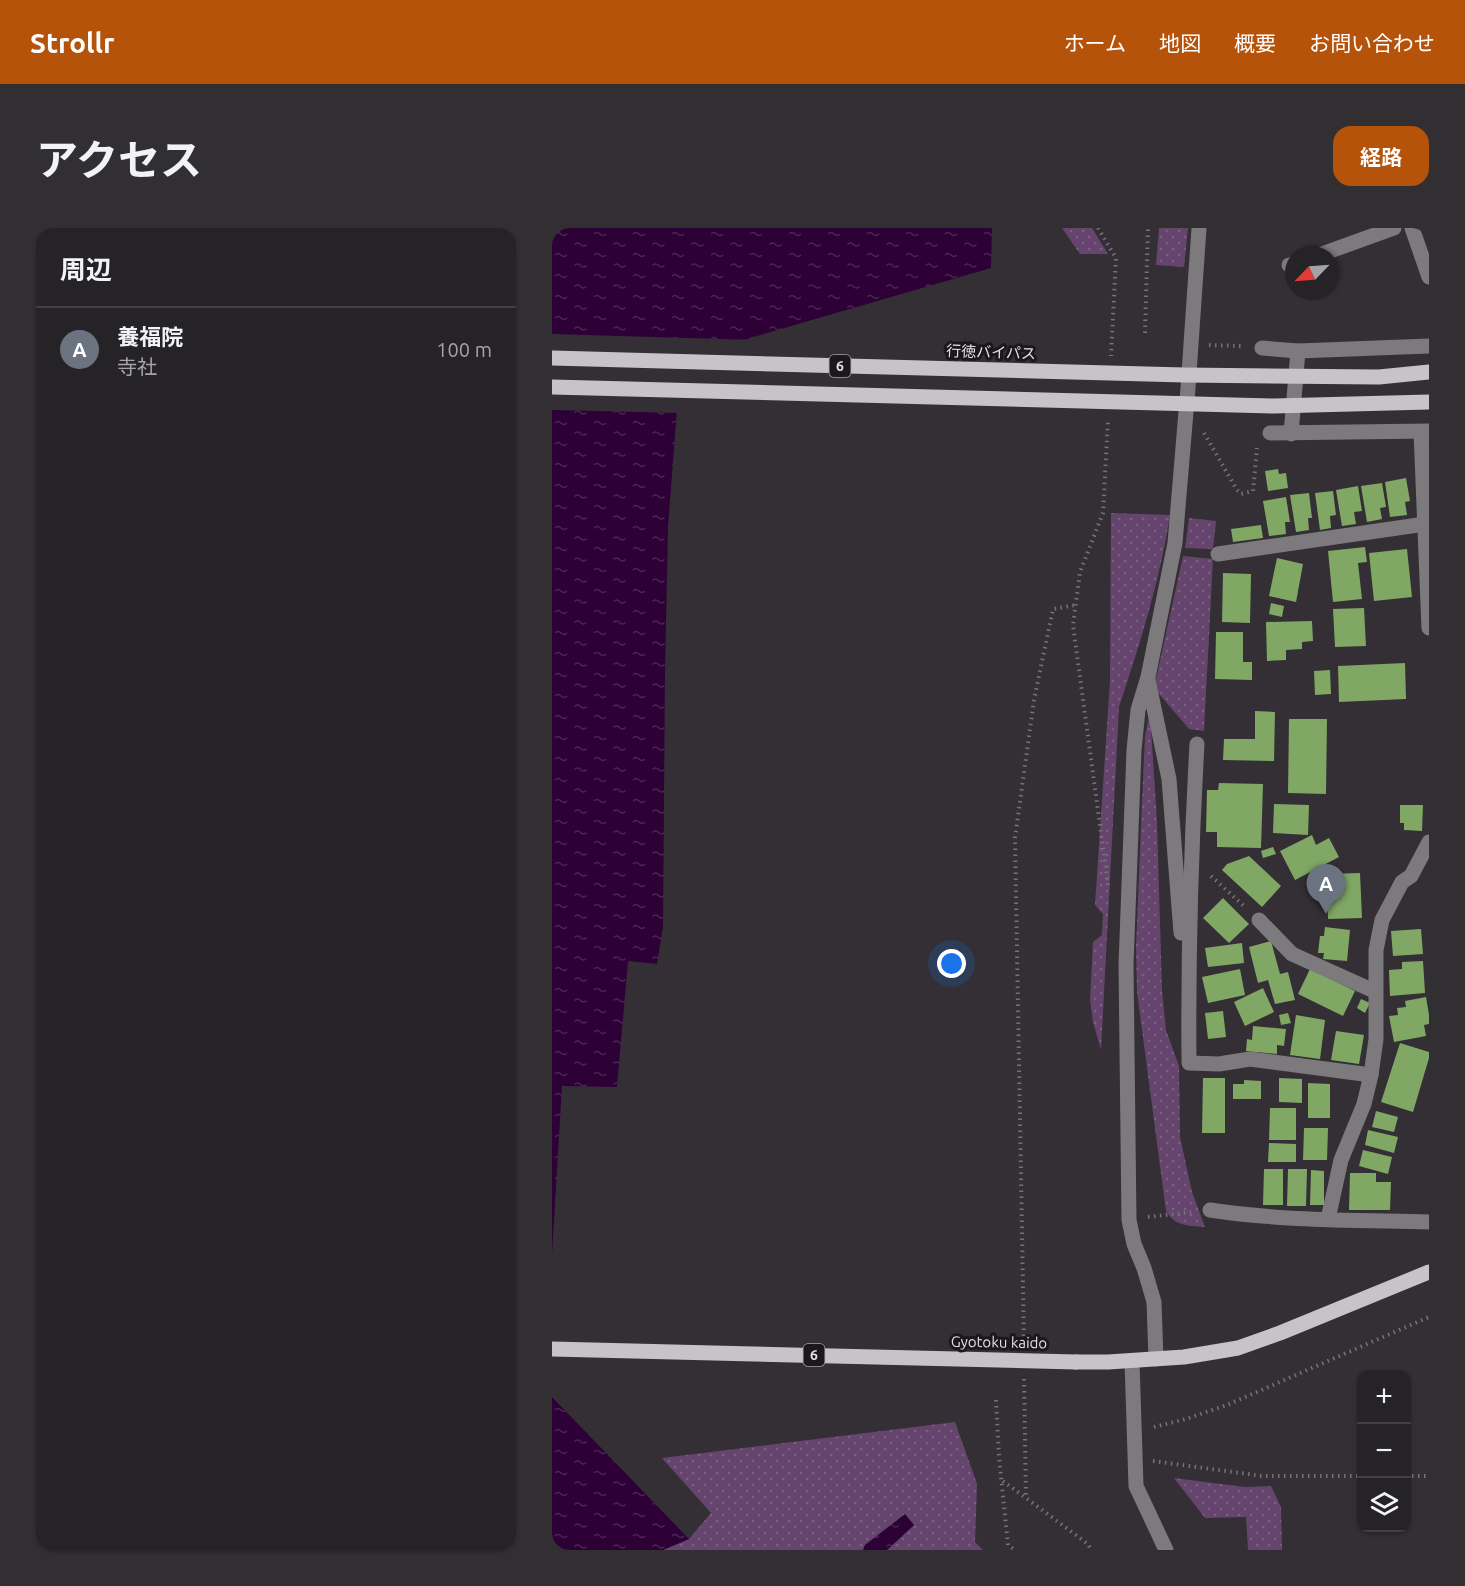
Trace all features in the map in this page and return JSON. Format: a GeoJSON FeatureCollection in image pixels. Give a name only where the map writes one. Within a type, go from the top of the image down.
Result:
{"type":"FeatureCollection","features":[{"type":"Feature","properties":{"kind":"main road","name":"行徳バイパス"},"geometry":{"type":"LineString","coordinates":[[552,358],[1173,375],[1379,377],[1429,372]]}},
{"type":"Feature","properties":{"kind":"main road","name":"6"},"geometry":{"type":"LineString","coordinates":[[552,387],[1274,406],[1429,402]]}},
{"type":"Feature","properties":{"kind":"main road","name":"Gyotoku kaido"},"geometry":{"type":"LineString","coordinates":[[552,1349],[1076,1362],[1156,1359],[1238,1348],[1429,1272]]}},
{"type":"Feature","properties":{"kind":"street"},"geometry":{"type":"LineString","coordinates":[[1156,1359],[1154,1302],[1134,1244],[1129,1220],[1127,932],[1134,750],[1138,710],[1148,677],[1174,552],[1199,228]]}},
{"type":"Feature","properties":{"kind":"street"},"geometry":{"type":"LineString","coordinates":[[1339,248],[1394,228]]}},
{"type":"Feature","properties":{"kind":"street"},"geometry":{"type":"LineString","coordinates":[[1412,228],[1429,277]]}},
{"type":"Feature","properties":{"kind":"street"},"geometry":{"type":"LineString","coordinates":[[1262,348],[1299,351],[1429,346]]}},
{"type":"Feature","properties":{"kind":"street"},"geometry":{"type":"LineString","coordinates":[[1291,434],[1299,351]]}},
{"type":"Feature","properties":{"kind":"street"},"geometry":{"type":"LineString","coordinates":[[1270,434],[1425,432],[1425,524],[1429,628]]}},
{"type":"Feature","properties":{"kind":"street"},"geometry":{"type":"LineString","coordinates":[[1218,554],[1425,524]]}},
{"type":"Feature","properties":{"kind":"street"},"geometry":{"type":"LineString","coordinates":[[1148,677],[1169,779],[1180,925],[1188,969]]}},
{"type":"Feature","properties":{"kind":"street"},"geometry":{"type":"LineString","coordinates":[[1197,744],[1190,862],[1188,969],[1190,1063],[1219,1064],[1250,1059],[1371,1075]]}},
{"type":"Feature","properties":{"kind":"street"},"geometry":{"type":"LineString","coordinates":[[1328,1219],[1341,1160],[1364,1104],[1371,1075],[1376,1039],[1374,991],[1376,950],[1382,920],[1402,882],[1411,876],[1429,842]]}},
{"type":"Feature","properties":{"kind":"street"},"geometry":{"type":"LineString","coordinates":[[1259,920],[1292,954],[1374,991]]}},
{"type":"Feature","properties":{"kind":"street"},"geometry":{"type":"LineString","coordinates":[[1210,1210],[1232,1214],[1429,1222]]}},
{"type":"Feature","properties":{"kind":"street"},"geometry":{"type":"LineString","coordinates":[[1132,1361],[1136,1486],[1166,1550]]}},
{"type":"Feature","properties":{"kind":"path"},"geometry":{"type":"LineString","coordinates":[[1098,228],[1116,258],[1111,362]]}},
{"type":"Feature","properties":{"kind":"path"},"geometry":{"type":"LineString","coordinates":[[1145,333],[1148,228]]}},
{"type":"Feature","properties":{"kind":"path"},"geometry":{"type":"LineString","coordinates":[[1108,889],[1073,625],[1080,572],[1103,513],[1109,409]]}},
{"type":"Feature","properties":{"kind":"path"},"geometry":{"type":"LineString","coordinates":[[1201,427],[1241,494],[1254,491],[1257,444]]}},
{"type":"Feature","properties":{"kind":"path"},"geometry":{"type":"LineString","coordinates":[[1024,1345],[1015,838],[1034,700],[1053,609],[1076,605]]}},
{"type":"Feature","properties":{"kind":"path"},"geometry":{"type":"LineString","coordinates":[[1190,862],[1206,871],[1259,920]]}},
{"type":"Feature","properties":{"kind":"path"},"geometry":{"type":"LineString","coordinates":[[1129,1220],[1210,1210]]}},
{"type":"Feature","properties":{"kind":"path"},"geometry":{"type":"LineString","coordinates":[[1134,1432],[1186,1419],[1227,1405],[1429,1317]]}},
{"type":"Feature","properties":{"kind":"path"},"geometry":{"type":"LineString","coordinates":[[1024,1369],[1026,1498]]}},
{"type":"Feature","properties":{"kind":"path"},"geometry":{"type":"LineString","coordinates":[[996,1400],[1008,1545],[1015,1550]]}},
{"type":"Feature","properties":{"kind":"path"},"geometry":{"type":"LineString","coordinates":[[1135,1459],[1262,1476],[1357,1476]]}},
{"type":"Feature","properties":{"kind":"path"},"geometry":{"type":"LineString","coordinates":[[1411,1476],[1429,1476]]}},
{"type":"Feature","properties":{"kind":"path"},"geometry":{"type":"LineString","coordinates":[[1003,1481],[1088,1544],[1091,1550]]}},
{"type":"Feature","properties":{"kind":"shaded area"},"geometry":{"type":"Polygon","coordinates":[[[1062,228],[1092,228],[1108,254],[1080,254],[1062,228]]]}},
{"type":"Feature","properties":{"kind":"shaded area"},"geometry":{"type":"Polygon","coordinates":[[[1159,228],[1188,228],[1184,267],[1156,265],[1159,228]]]}},
{"type":"Feature","properties":{"kind":"shaded area"},"geometry":{"type":"Polygon","coordinates":[[[1111,513],[1170,515],[1149,612],[1119,707],[1101,1050],[1090,1000],[1093,942],[1102,935],[1103,914],[1095,905],[1110,681],[1111,513]]]}},
{"type":"Feature","properties":{"kind":"shaded area"},"geometry":{"type":"Polygon","coordinates":[[[1189,518],[1216,521],[1213,549],[1185,548],[1189,518]]]}},
{"type":"Feature","properties":{"kind":"shaded area"},"geometry":{"type":"Polygon","coordinates":[[[1183,556],[1213,559],[1204,731],[1189,729],[1154,688],[1183,556]]]}},
{"type":"Feature","properties":{"kind":"shaded area"},"geometry":{"type":"Polygon","coordinates":[[[1150,712],[1157,822],[1162,990],[1166,1030],[1179,1066],[1180,1137],[1192,1192],[1205,1227],[1178,1223],[1166,1211],[1137,992],[1136,947],[1145,736],[1150,712]]]}},
{"type":"Feature","properties":{"kind":"shaded area"},"geometry":{"type":"Polygon","coordinates":[[[955,1422],[977,1484],[975,1542],[983,1550],[887,1550],[914,1525],[865,1545],[863,1550],[663,1550],[689,1539],[711,1513],[662,1458],[955,1422]]]}},
{"type":"Feature","properties":{"kind":"shaded area"},"geometry":{"type":"Polygon","coordinates":[[[1174,1478],[1245,1487],[1271,1486],[1281,1507],[1282,1550],[1248,1550],[1246,1517],[1205,1518],[1174,1478]]]}},
{"type":"Feature","properties":{"kind":"water"},"geometry":{"type":"Polygon","coordinates":[[[552,228],[992,228],[991,268],[681,358],[668,527],[663,927],[657,964],[628,961],[617,1087],[562,1086],[552,1254],[552,228]]]}},
{"type":"Feature","properties":{"kind":"water"},"geometry":{"type":"Polygon","coordinates":[[[552,1397],[689,1539],[663,1550],[552,1550],[552,1397]]]}},
{"type":"Feature","properties":{"kind":"water"},"geometry":{"type":"Polygon","coordinates":[[[905,1514],[914,1525],[887,1550],[863,1550],[865,1545],[905,1514]]]}},
{"type":"Feature","properties":{"kind":"pier"},"geometry":{"type":"Polygon","coordinates":[[[552,334],[756,340],[684,360],[680,413],[552,410],[552,334]]]}},
{"type":"Feature","properties":{"kind":"building"},"geometry":{"type":"Polygon","coordinates":[[[1278,469],[1279,474],[1286,473],[1288,488],[1268,491],[1265,471],[1278,469]]]}},
{"type":"Feature","properties":{"kind":"building"},"geometry":{"type":"Polygon","coordinates":[[[1406,478],[1410,501],[1405,502],[1407,515],[1390,517],[1385,482],[1406,478]]]}},
{"type":"Feature","properties":{"kind":"building"},"geometry":{"type":"Polygon","coordinates":[[[1382,483],[1386,507],[1380,508],[1382,519],[1367,522],[1361,486],[1382,483]]]}},
{"type":"Feature","properties":{"kind":"building"},"geometry":{"type":"Polygon","coordinates":[[[1358,486],[1362,511],[1354,512],[1356,524],[1342,526],[1336,490],[1358,486]]]}},
{"type":"Feature","properties":{"kind":"building"},"geometry":{"type":"Polygon","coordinates":[[[1333,491],[1336,515],[1330,516],[1331,528],[1320,530],[1315,493],[1333,491]]]}},
{"type":"Feature","properties":{"kind":"building"},"geometry":{"type":"Polygon","coordinates":[[[1309,493],[1312,518],[1308,518],[1309,530],[1296,532],[1290,495],[1309,493]]]}},
{"type":"Feature","properties":{"kind":"building"},"geometry":{"type":"Polygon","coordinates":[[[1286,497],[1290,522],[1285,522],[1286,534],[1269,536],[1263,501],[1286,497]]]}},
{"type":"Feature","properties":{"kind":"building"},"geometry":{"type":"Polygon","coordinates":[[[1261,525],[1263,538],[1233,542],[1231,529],[1261,525]]]}},
{"type":"Feature","properties":{"kind":"building"},"geometry":{"type":"Polygon","coordinates":[[[1365,547],[1367,562],[1358,563],[1362,599],[1333,602],[1328,551],[1365,547]]]}},
{"type":"Feature","properties":{"kind":"building"},"geometry":{"type":"Polygon","coordinates":[[[1407,549],[1412,597],[1374,601],[1369,553],[1407,549]]]}},
{"type":"Feature","properties":{"kind":"building"},"geometry":{"type":"Polygon","coordinates":[[[1277,558],[1303,564],[1296,602],[1269,596],[1277,558]]]}},
{"type":"Feature","properties":{"kind":"building"},"geometry":{"type":"Polygon","coordinates":[[[1223,573],[1251,574],[1250,623],[1222,622],[1223,573]]]}},
{"type":"Feature","properties":{"kind":"building"},"geometry":{"type":"Polygon","coordinates":[[[1271,603],[1284,606],[1282,617],[1269,614],[1271,603]]]}},
{"type":"Feature","properties":{"kind":"building"},"geometry":{"type":"Polygon","coordinates":[[[1364,608],[1366,646],[1335,647],[1333,609],[1364,608]]]}},
{"type":"Feature","properties":{"kind":"building"},"geometry":{"type":"Polygon","coordinates":[[[1312,621],[1313,641],[1302,642],[1302,649],[1286,650],[1286,660],[1267,661],[1266,622],[1312,621]]]}},
{"type":"Feature","properties":{"kind":"building"},"geometry":{"type":"Polygon","coordinates":[[[1216,632],[1243,632],[1243,662],[1252,662],[1252,680],[1215,679],[1216,632]]]}},
{"type":"Feature","properties":{"kind":"building"},"geometry":{"type":"Polygon","coordinates":[[[1405,663],[1406,699],[1339,702],[1338,666],[1405,663]]]}},
{"type":"Feature","properties":{"kind":"building"},"geometry":{"type":"Polygon","coordinates":[[[1330,670],[1331,694],[1315,695],[1314,671],[1330,670]]]}},
{"type":"Feature","properties":{"kind":"building"},"geometry":{"type":"Polygon","coordinates":[[[1255,711],[1275,712],[1274,761],[1223,760],[1224,739],[1255,739],[1255,711]]]}},
{"type":"Feature","properties":{"kind":"building"},"geometry":{"type":"Polygon","coordinates":[[[1289,719],[1327,719],[1326,794],[1288,793],[1289,719]]]}},
{"type":"Feature","properties":{"kind":"building"},"geometry":{"type":"Polygon","coordinates":[[[1219,783],[1263,784],[1261,848],[1217,847],[1217,832],[1206,832],[1207,790],[1218,790],[1219,783]]]}},
{"type":"Feature","properties":{"kind":"building"},"geometry":{"type":"Polygon","coordinates":[[[1274,804],[1309,805],[1308,835],[1273,833],[1274,804]]]}},
{"type":"Feature","properties":{"kind":"building"},"geometry":{"type":"Polygon","coordinates":[[[1400,805],[1423,805],[1422,831],[1404,830],[1404,823],[1400,823],[1400,805]]]}},
{"type":"Feature","properties":{"kind":"building"},"geometry":{"type":"Polygon","coordinates":[[[1312,835],[1316,845],[1329,838],[1339,857],[1295,880],[1280,851],[1312,835]]]}},
{"type":"Feature","properties":{"kind":"building"},"geometry":{"type":"Polygon","coordinates":[[[1273,847],[1276,854],[1263,858],[1261,851],[1273,847]]]}},
{"type":"Feature","properties":{"kind":"building"},"geometry":{"type":"Polygon","coordinates":[[[1249,856],[1281,886],[1262,907],[1222,870],[1227,864],[1249,856]]]}},
{"type":"Feature","properties":{"kind":"building"},"geometry":{"type":"Polygon","coordinates":[[[1360,873],[1362,918],[1328,919],[1327,874],[1360,873]]]}},
{"type":"Feature","properties":{"kind":"building"},"geometry":{"type":"Polygon","coordinates":[[[1223,898],[1249,924],[1229,943],[1203,918],[1223,898]]]}},
{"type":"Feature","properties":{"kind":"building"},"geometry":{"type":"Polygon","coordinates":[[[1325,927],[1350,930],[1347,961],[1323,959],[1324,953],[1318,953],[1320,936],[1324,936],[1325,927]]]}},
{"type":"Feature","properties":{"kind":"building"},"geometry":{"type":"Polygon","coordinates":[[[1421,929],[1423,954],[1393,956],[1391,931],[1421,929]]]}},
{"type":"Feature","properties":{"kind":"building"},"geometry":{"type":"Polygon","coordinates":[[[1271,941],[1280,974],[1288,972],[1295,1000],[1275,1004],[1268,980],[1258,983],[1249,947],[1271,941]]]}},
{"type":"Feature","properties":{"kind":"building"},"geometry":{"type":"Polygon","coordinates":[[[1242,943],[1244,963],[1208,967],[1205,948],[1242,943]]]}},
{"type":"Feature","properties":{"kind":"building"},"geometry":{"type":"Polygon","coordinates":[[[1423,961],[1425,993],[1390,996],[1389,970],[1402,969],[1402,962],[1423,961]]]}},
{"type":"Feature","properties":{"kind":"building"},"geometry":{"type":"Polygon","coordinates":[[[1240,969],[1245,995],[1208,1003],[1202,977],[1240,969]]]}},
{"type":"Feature","properties":{"kind":"building"},"geometry":{"type":"Polygon","coordinates":[[[1310,969],[1355,991],[1343,1016],[1298,994],[1310,969]]]}},
{"type":"Feature","properties":{"kind":"building"},"geometry":{"type":"Polygon","coordinates":[[[1263,988],[1274,1012],[1245,1026],[1234,1002],[1263,988]]]}},
{"type":"Feature","properties":{"kind":"building"},"geometry":{"type":"Polygon","coordinates":[[[1426,997],[1429,1024],[1424,1025],[1426,1036],[1394,1042],[1389,1016],[1398,1015],[1397,1008],[1406,1007],[1405,1001],[1426,997]]]}},
{"type":"Feature","properties":{"kind":"building"},"geometry":{"type":"Polygon","coordinates":[[[1361,999],[1370,1003],[1365,1013],[1357,1008],[1361,999]]]}},
{"type":"Feature","properties":{"kind":"building"},"geometry":{"type":"Polygon","coordinates":[[[1223,1011],[1226,1037],[1208,1039],[1205,1013],[1223,1011]]]}},
{"type":"Feature","properties":{"kind":"building"},"geometry":{"type":"Polygon","coordinates":[[[1288,1013],[1291,1023],[1281,1025],[1279,1015],[1288,1013]]]}},
{"type":"Feature","properties":{"kind":"building"},"geometry":{"type":"Polygon","coordinates":[[[1296,1015],[1325,1020],[1320,1059],[1290,1055],[1296,1015]]]}},
{"type":"Feature","properties":{"kind":"building"},"geometry":{"type":"Polygon","coordinates":[[[1253,1026],[1286,1029],[1284,1046],[1277,1045],[1277,1054],[1246,1051],[1247,1039],[1252,1040],[1253,1026]]]}},
{"type":"Feature","properties":{"kind":"building"},"geometry":{"type":"Polygon","coordinates":[[[1336,1031],[1364,1035],[1359,1064],[1331,1060],[1336,1031]]]}},
{"type":"Feature","properties":{"kind":"building"},"geometry":{"type":"Polygon","coordinates":[[[1400,1043],[1429,1052],[1413,1112],[1381,1102],[1400,1043]]]}},
{"type":"Feature","properties":{"kind":"building"},"geometry":{"type":"Polygon","coordinates":[[[1203,1078],[1225,1078],[1225,1133],[1202,1133],[1203,1078]]]}},
{"type":"Feature","properties":{"kind":"building"},"geometry":{"type":"Polygon","coordinates":[[[1279,1078],[1302,1079],[1302,1103],[1279,1102],[1279,1078]]]}},
{"type":"Feature","properties":{"kind":"building"},"geometry":{"type":"Polygon","coordinates":[[[1244,1080],[1261,1081],[1261,1099],[1233,1099],[1233,1084],[1244,1084],[1244,1080]]]}},
{"type":"Feature","properties":{"kind":"building"},"geometry":{"type":"Polygon","coordinates":[[[1308,1083],[1330,1084],[1330,1118],[1308,1118],[1308,1083]]]}},
{"type":"Feature","properties":{"kind":"building"},"geometry":{"type":"Polygon","coordinates":[[[1270,1108],[1296,1108],[1296,1140],[1269,1140],[1270,1108]]]}},
{"type":"Feature","properties":{"kind":"building"},"geometry":{"type":"Polygon","coordinates":[[[1376,1111],[1398,1117],[1394,1132],[1372,1127],[1376,1111]]]}},
{"type":"Feature","properties":{"kind":"building"},"geometry":{"type":"Polygon","coordinates":[[[1304,1128],[1328,1128],[1327,1160],[1303,1160],[1304,1128]]]}},
{"type":"Feature","properties":{"kind":"building"},"geometry":{"type":"Polygon","coordinates":[[[1368,1130],[1398,1137],[1394,1153],[1365,1145],[1368,1130]]]}},
{"type":"Feature","properties":{"kind":"building"},"geometry":{"type":"Polygon","coordinates":[[[1269,1143],[1296,1144],[1296,1162],[1268,1162],[1269,1143]]]}},
{"type":"Feature","properties":{"kind":"building"},"geometry":{"type":"Polygon","coordinates":[[[1363,1150],[1392,1157],[1388,1174],[1359,1166],[1363,1150]]]}},
{"type":"Feature","properties":{"kind":"building"},"geometry":{"type":"Polygon","coordinates":[[[1264,1169],[1283,1169],[1283,1205],[1263,1205],[1264,1169]]]}},
{"type":"Feature","properties":{"kind":"building"},"geometry":{"type":"Polygon","coordinates":[[[1288,1169],[1307,1169],[1306,1206],[1287,1206],[1288,1169]]]}},
{"type":"Feature","properties":{"kind":"building"},"geometry":{"type":"Polygon","coordinates":[[[1311,1170],[1324,1171],[1324,1205],[1310,1205],[1311,1170]]]}},
{"type":"Feature","properties":{"kind":"building"},"geometry":{"type":"Polygon","coordinates":[[[1350,1173],[1376,1173],[1376,1182],[1391,1182],[1390,1210],[1349,1210],[1350,1173]]]}},
{"type":"Feature","properties":{"kind":"place","name":"養福院"},"geometry":{"type":"Point","coordinates":[1326,914]}}]}
